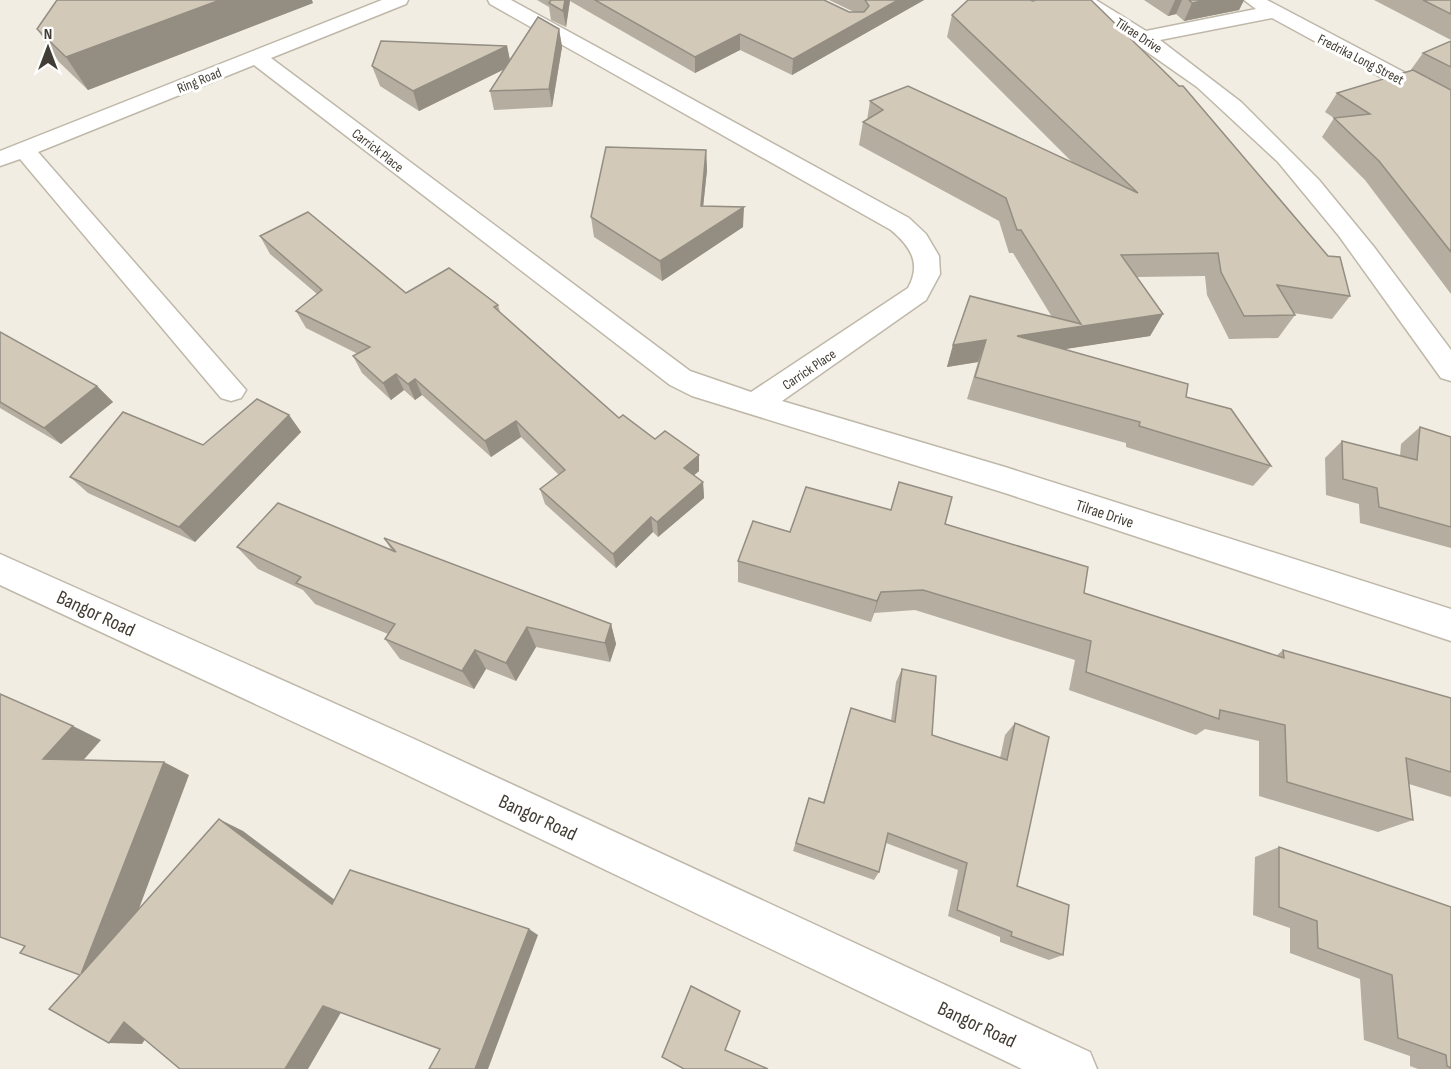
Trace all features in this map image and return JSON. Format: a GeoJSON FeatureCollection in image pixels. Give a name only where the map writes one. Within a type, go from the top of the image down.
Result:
{"type":"FeatureCollection","features":[{"type":"Feature","properties":{"kind":"street","name":"Ring Road"},"geometry":{"type":"LineString","coordinates":[[0,159],[399,0]]}},
{"type":"Feature","properties":{"kind":"street","name":"Carrick Place"},"geometry":{"type":"LineString","coordinates":[[257,57],[660,365],[702,388],[757,403],[917,294],[926,281],[928,269],[922,247],[900,224],[497,0]]}},
{"type":"Feature","properties":{"kind":"street","name":"Tilrae Drive"},"geometry":{"type":"LineString","coordinates":[[1082,0],[1146,37],[1226,100],[1310,184],[1451,371]]}},
{"type":"Feature","properties":{"kind":"street","name":"Fredrika Long Street"},"geometry":{"type":"LineString","coordinates":[[1253,0],[1451,106]]}},
{"type":"Feature","properties":{"kind":"street"},"geometry":{"type":"LineString","coordinates":[[1146,37],[1272,12]]}},
{"type":"Feature","properties":{"kind":"street"},"geometry":{"type":"LineString","coordinates":[[24,150],[231,390]]}},
{"type":"Feature","properties":{"kind":"street","name":"Tilrae Drive"},"geometry":{"type":"LineString","coordinates":[[757,403],[1451,625]]}},
{"type":"Feature","properties":{"kind":"street","name":"Bangor Road"},"geometry":{"type":"LineString","coordinates":[[0,569],[398,751],[1073,1069]]}},
{"type":"Feature","properties":{"kind":"building"},"geometry":{"type":"Polygon","coordinates":[[[57,0],[220,0],[66,57],[37,29],[57,0]]]}},
{"type":"Feature","properties":{"kind":"building"},"geometry":{"type":"Polygon","coordinates":[[[551,0],[565,0],[563,11],[549,3],[551,0]]]}},
{"type":"Feature","properties":{"kind":"building"},"geometry":{"type":"Polygon","coordinates":[[[595,0],[824,0],[849,12],[864,12],[869,6],[865,0],[898,0],[793,59],[740,34],[695,57],[595,0]]]}},
{"type":"Feature","properties":{"kind":"building"},"geometry":{"type":"Polygon","coordinates":[[[968,0],[1091,0],[1179,86],[1183,86],[1328,256],[1340,257],[1350,296],[1277,285],[1295,315],[1244,316],[1221,272],[1218,253],[1121,255],[1163,314],[1017,336],[1188,384],[1186,397],[1231,409],[1271,466],[1139,426],[1140,422],[975,377],[986,340],[953,345],[970,296],[1081,324],[1021,230],[1017,230],[1006,198],[863,122],[883,110],[870,101],[908,86],[1138,193],[952,15],[968,0]]]}},
{"type":"Feature","properties":{"kind":"building"},"geometry":{"type":"Polygon","coordinates":[[[1189,0],[1206,0],[1192,3],[1189,0]]]}},
{"type":"Feature","properties":{"kind":"building"},"geometry":{"type":"Polygon","coordinates":[[[1423,0],[1451,0],[1451,14],[1423,0]]]}},
{"type":"Feature","properties":{"kind":"building"},"geometry":{"type":"Polygon","coordinates":[[[538,17],[559,29],[549,89],[490,91],[538,17]]]}},
{"type":"Feature","properties":{"kind":"building"},"geometry":{"type":"Polygon","coordinates":[[[381,41],[507,46],[413,91],[372,66],[381,41]]]}},
{"type":"Feature","properties":{"kind":"building"},"geometry":{"type":"Polygon","coordinates":[[[1451,41],[1451,67],[1423,53],[1451,41]]]}},
{"type":"Feature","properties":{"kind":"building"},"geometry":{"type":"Polygon","coordinates":[[[1413,70],[1451,90],[1451,252],[1379,161],[1334,118],[1370,114],[1337,93],[1413,70]]]}},
{"type":"Feature","properties":{"kind":"building"},"geometry":{"type":"Polygon","coordinates":[[[606,147],[706,150],[701,206],[744,207],[660,261],[591,217],[606,147]]]}},
{"type":"Feature","properties":{"kind":"building"},"geometry":{"type":"Polygon","coordinates":[[[308,212],[406,293],[449,268],[498,305],[494,307],[619,418],[623,415],[655,439],[665,431],[699,455],[684,468],[703,482],[657,522],[651,517],[613,554],[540,489],[565,470],[516,421],[485,441],[415,379],[408,384],[396,374],[383,383],[353,356],[370,347],[296,311],[322,290],[260,236],[308,212]]]}},
{"type":"Feature","properties":{"kind":"building"},"geometry":{"type":"Polygon","coordinates":[[[0,332],[97,386],[44,428],[0,402],[0,332]]]}},
{"type":"Feature","properties":{"kind":"building"},"geometry":{"type":"Polygon","coordinates":[[[257,399],[289,415],[179,527],[70,477],[123,412],[203,445],[257,399]]]}},
{"type":"Feature","properties":{"kind":"building"},"geometry":{"type":"Polygon","coordinates":[[[1420,427],[1451,437],[1451,527],[1379,507],[1377,488],[1343,479],[1342,441],[1417,460],[1420,427]]]}},
{"type":"Feature","properties":{"kind":"building"},"geometry":{"type":"Polygon","coordinates":[[[899,482],[952,497],[945,524],[1088,567],[1084,593],[1284,658],[1283,650],[1451,698],[1451,772],[1406,758],[1413,820],[1287,782],[1285,725],[1220,710],[1219,719],[1086,672],[1091,641],[923,590],[881,592],[877,601],[738,561],[753,521],[790,532],[806,487],[891,510],[899,482]]]}},
{"type":"Feature","properties":{"kind":"building"},"geometry":{"type":"Polygon","coordinates":[[[278,503],[396,552],[384,538],[611,624],[605,643],[527,627],[506,663],[475,650],[462,671],[385,639],[395,624],[296,583],[301,577],[237,547],[278,503]]]}},
{"type":"Feature","properties":{"kind":"building"},"geometry":{"type":"Polygon","coordinates":[[[902,669],[936,676],[932,735],[1007,760],[1015,723],[1049,737],[1017,886],[1069,905],[1063,955],[1011,936],[1012,932],[957,910],[967,863],[888,833],[879,872],[796,843],[809,798],[824,803],[851,708],[895,722],[902,669]]]}},
{"type":"Feature","properties":{"kind":"building"},"geometry":{"type":"Polygon","coordinates":[[[0,694],[73,726],[43,759],[164,762],[81,974],[219,819],[332,904],[350,870],[529,929],[475,1069],[429,1069],[440,1049],[323,1006],[285,1069],[180,1069],[124,1022],[109,1043],[49,1009],[80,975],[20,953],[25,946],[0,937],[0,694]]]}},
{"type":"Feature","properties":{"kind":"building"},"geometry":{"type":"Polygon","coordinates":[[[1279,847],[1451,907],[1451,1068],[1447,1066],[1446,1055],[1398,1038],[1392,975],[1318,948],[1317,921],[1279,907],[1279,847]]]}},
{"type":"Feature","properties":{"kind":"building"},"geometry":{"type":"Polygon","coordinates":[[[691,986],[740,1011],[725,1050],[768,1069],[684,1069],[662,1057],[691,986]]]}}]}
